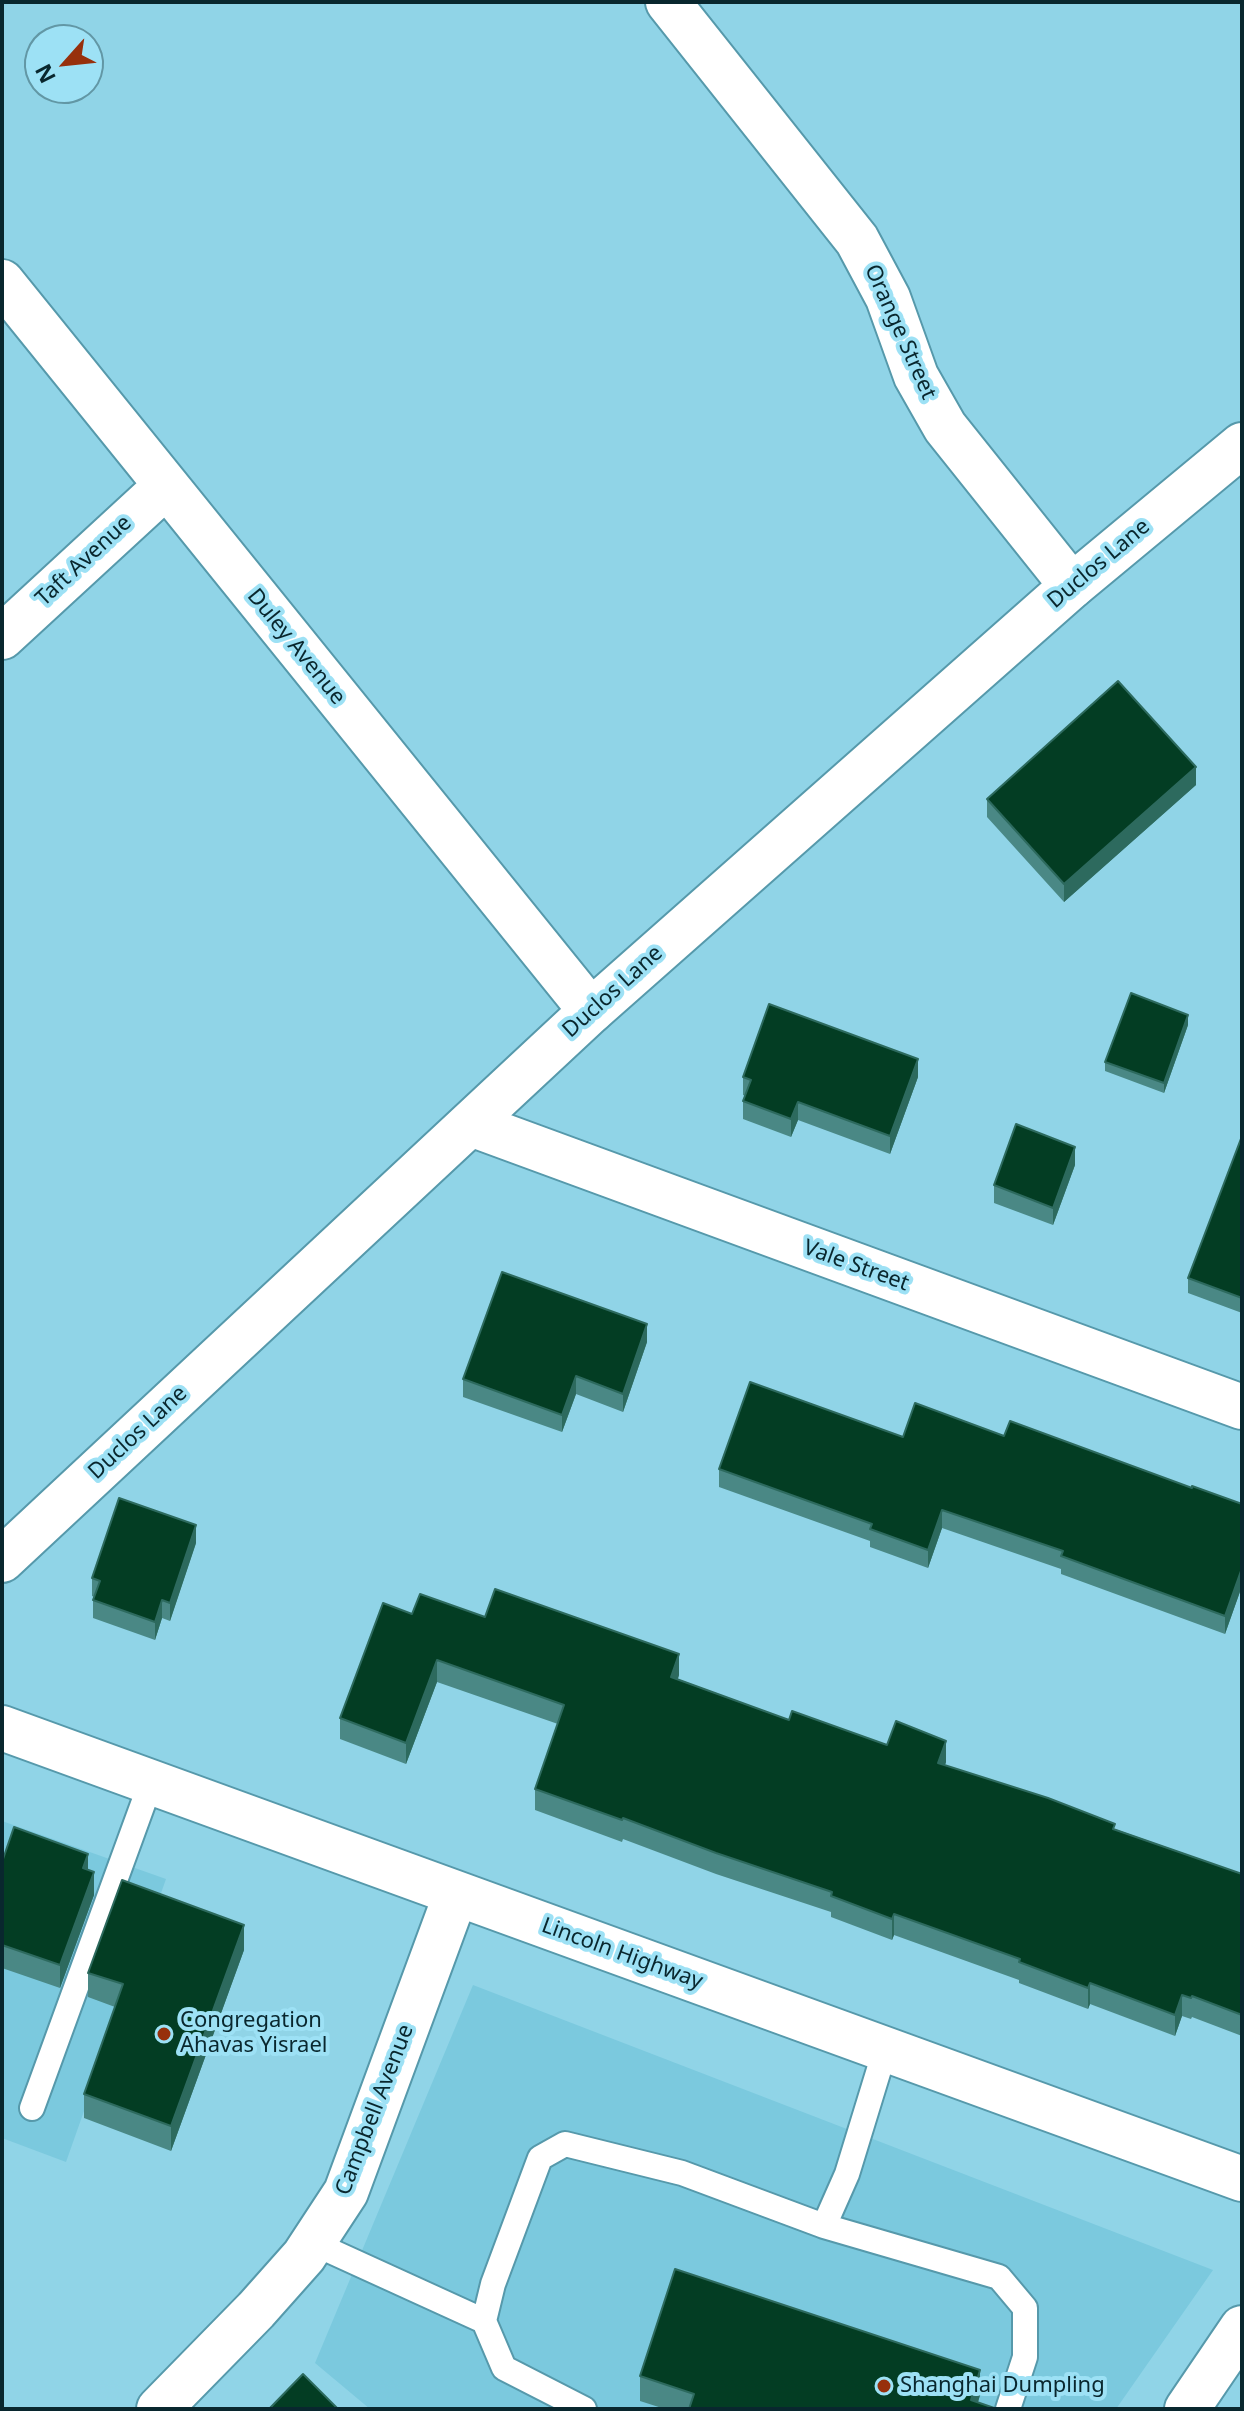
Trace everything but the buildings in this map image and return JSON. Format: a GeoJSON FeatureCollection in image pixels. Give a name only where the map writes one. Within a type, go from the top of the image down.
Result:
{"type":"FeatureCollection","features":[{"type":"Feature","properties":{"kind":"street","name":"Orange Street"},"geometry":{"type":"LineString","coordinates":[[668,2],[857,240],[888,298],[916,376],[945,427],[1072,586]]}},
{"type":"Feature","properties":{"kind":"street","name":"Duley Avenue"},"geometry":{"type":"LineString","coordinates":[[2,282],[591,1011]]}},
{"type":"Feature","properties":{"kind":"street","name":"Duclos Lane"},"geometry":{"type":"LineString","coordinates":[[2,1560],[591,1011],[1072,586],[1242,445]]}},
{"type":"Feature","properties":{"kind":"street","name":"Taft Avenue"},"geometry":{"type":"LineString","coordinates":[[2,637],[166,486]]}},
{"type":"Feature","properties":{"kind":"street","name":"Vale Street"},"geometry":{"type":"LineString","coordinates":[[471,1124],[1242,1407]]}},
{"type":"Feature","properties":{"kind":"street","name":"Lincoln Highway"},"geometry":{"type":"LineString","coordinates":[[2,1728],[1242,2179]]}},
{"type":"Feature","properties":{"kind":"street","name":"Campbell Avenue"},"geometry":{"type":"LineString","coordinates":[[159,2409],[304,2256],[346,2192],[456,1894]]}},
{"type":"Feature","properties":{"kind":"street"},"geometry":{"type":"LineString","coordinates":[[1187,2409],[1242,2328]]}},
{"type":"Feature","properties":{"kind":"lane"},"geometry":{"type":"LineString","coordinates":[[32,2108],[151,1782]]}},
{"type":"Feature","properties":{"kind":"lane"},"geometry":{"type":"LineString","coordinates":[[824,2226],[847,2174],[885,2050]]}},
{"type":"Feature","properties":{"kind":"lane"},"geometry":{"type":"LineString","coordinates":[[584,2409],[504,2368],[484,2321],[493,2284],[540,2158],[565,2144],[682,2173],[824,2226],[999,2277],[1025,2308],[1025,2357],[1008,2409]]}},
{"type":"Feature","properties":{"kind":"lane"},"geometry":{"type":"LineString","coordinates":[[313,2243],[484,2321]]}},
{"type":"Feature","properties":{"kind":"shaded area"},"geometry":{"type":"Polygon","coordinates":[[[2,1821],[166,1879],[66,2162],[2,2138],[2,1821]]]}},
{"type":"Feature","properties":{"kind":"shaded area"},"geometry":{"type":"Polygon","coordinates":[[[473,1985],[1213,2270],[1116,2409],[370,2409],[315,2363],[473,1985]]]}},
{"type":"Feature","properties":{"kind":"place","name":"Congregation Ahavas Yisrael"},"geometry":{"type":"Point","coordinates":[164,2034]}},
{"type":"Feature","properties":{"kind":"place","name":"Shanghai Dumpling"},"geometry":{"type":"Point","coordinates":[884,2386]}}]}
